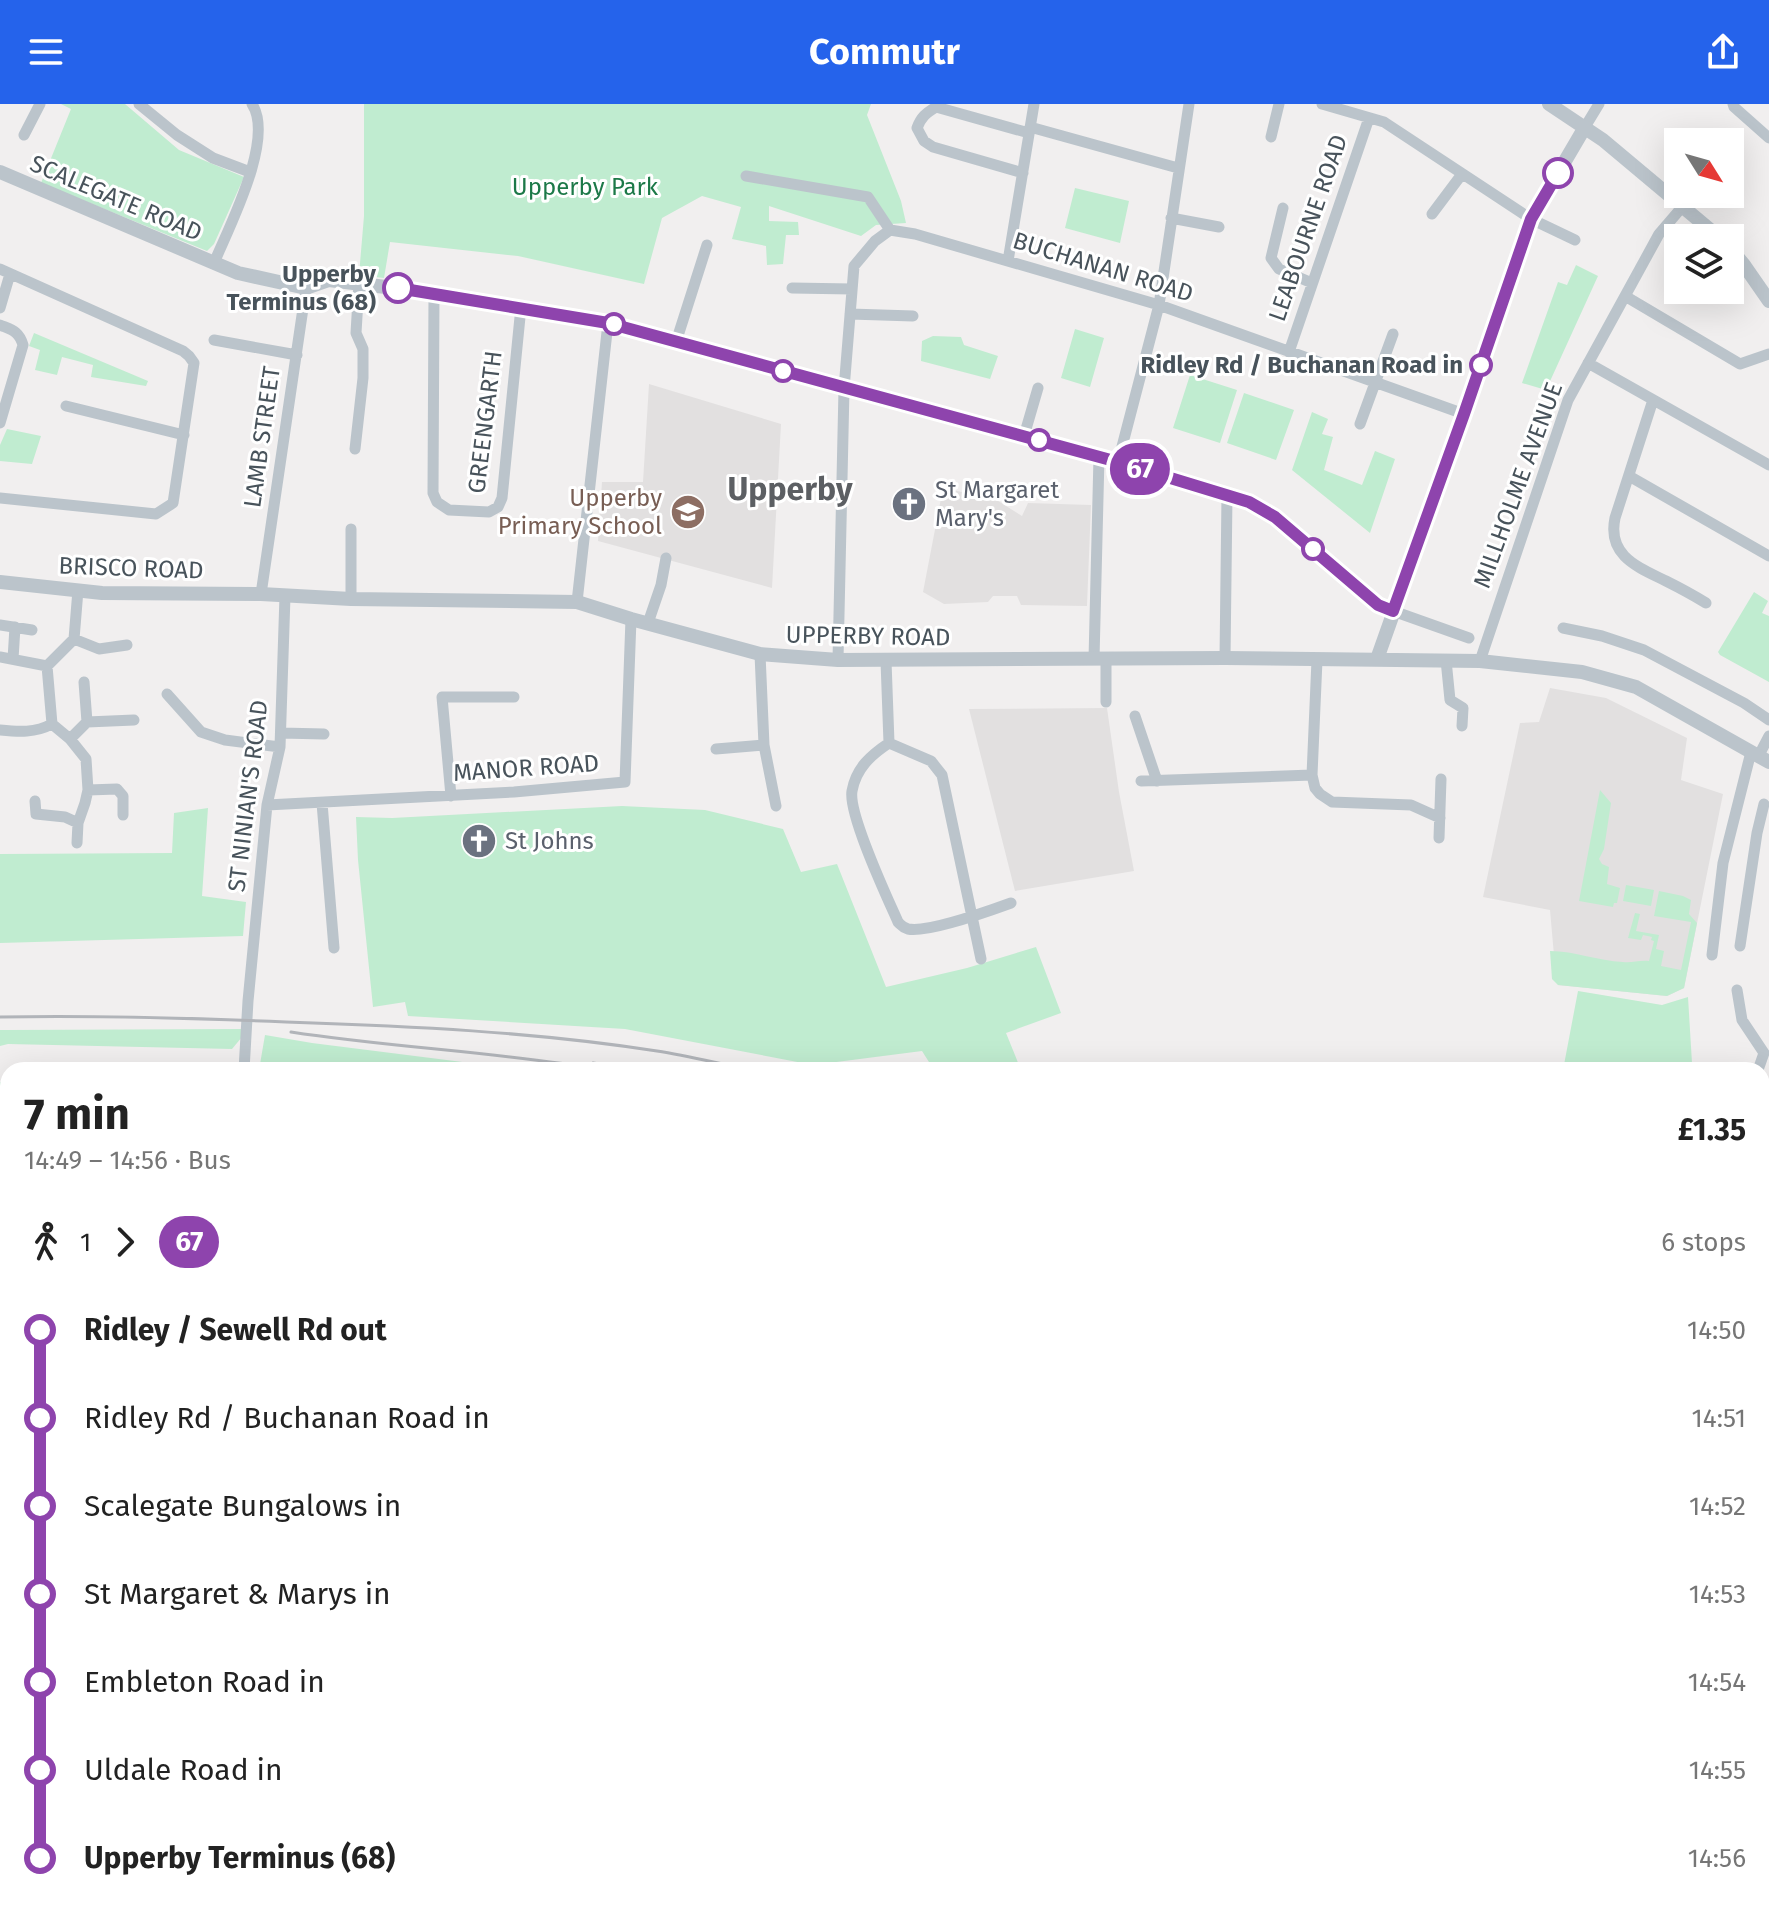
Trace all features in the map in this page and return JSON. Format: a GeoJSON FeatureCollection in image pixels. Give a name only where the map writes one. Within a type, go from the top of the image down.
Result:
{"type":"FeatureCollection","features":[{"type":"Feature","properties":{"kind":"street"},"geometry":{"type":"LineString","coordinates":[[24,135],[40,104]]}},
{"type":"Feature","properties":{"kind":"street"},"geometry":{"type":"LineString","coordinates":[[139,104],[177,135],[213,158],[250,172]]}},
{"type":"Feature","properties":{"kind":"street"},"geometry":{"type":"LineString","coordinates":[[214,263],[250,172],[259,130],[252,104]]}},
{"type":"Feature","properties":{"kind":"street"},"geometry":{"type":"LineString","coordinates":[[1008,261],[1034,104]]}},
{"type":"Feature","properties":{"kind":"street"},"geometry":{"type":"LineString","coordinates":[[1118,462],[1159,305],[1189,104]]}},
{"type":"Feature","properties":{"kind":"street"},"geometry":{"type":"LineString","coordinates":[[1271,137],[1279,104]]}},
{"type":"Feature","properties":{"kind":"street"},"geometry":{"type":"LineString","coordinates":[[1322,104],[1384,122],[1531,219],[1575,240]]}},
{"type":"Feature","properties":{"kind":"street"},"geometry":{"type":"LineString","coordinates":[[1549,104],[1585,127],[1664,190]]}},
{"type":"Feature","properties":{"kind":"street"},"geometry":{"type":"LineString","coordinates":[[1377,659],[1531,219],[1599,104]]}},
{"type":"Feature","properties":{"kind":"street"},"geometry":{"type":"LineString","coordinates":[[1733,104],[1769,138]]}},
{"type":"Feature","properties":{"kind":"street"},"geometry":{"type":"LineString","coordinates":[[1023,173],[933,147],[924,141],[917,128],[920,119],[936,107],[1178,168]]}},
{"type":"Feature","properties":{"kind":"street","name":"LEABOURNE ROAD"},"geometry":{"type":"LineString","coordinates":[[1289,352],[1369,118]]}},
{"type":"Feature","properties":{"kind":"street","name":"SCALEGATE ROAD"},"geometry":{"type":"LineString","coordinates":[[0,172],[238,273],[306,288],[329,280],[434,293],[608,323],[1118,462],[1227,495],[1249,502],[1275,517],[1378,605],[1393,611]]}},
{"type":"Feature","properties":{"kind":"street"},"geometry":{"type":"LineString","coordinates":[[1432,214],[1462,174]]}},
{"type":"Feature","properties":{"kind":"street"},"geometry":{"type":"LineString","coordinates":[[746,176],[868,197],[890,230],[875,241],[854,266],[844,389],[838,660]]}},
{"type":"Feature","properties":{"kind":"street"},"geometry":{"type":"LineString","coordinates":[[1283,208],[1271,258],[1279,269],[1312,283]]}},
{"type":"Feature","properties":{"kind":"street","name":"MILLHOLME AVENUE"},"geometry":{"type":"LineString","coordinates":[[1480,661],[1568,400],[1659,234],[1681,208]]}},
{"type":"Feature","properties":{"kind":"street"},"geometry":{"type":"LineString","coordinates":[[1685,208],[1704,224]]}},
{"type":"Feature","properties":{"kind":"street"},"geometry":{"type":"LineString","coordinates":[[1171,218],[1219,227]]}},
{"type":"Feature","properties":{"kind":"street","name":"BUCHANAN ROAD"},"geometry":{"type":"LineString","coordinates":[[890,230],[915,234],[1159,305],[1464,414]]}},
{"type":"Feature","properties":{"kind":"street"},"geometry":{"type":"LineString","coordinates":[[676,342],[707,245]]}},
{"type":"Feature","properties":{"kind":"street"},"geometry":{"type":"LineString","coordinates":[[1744,265],[1769,301]]}},
{"type":"Feature","properties":{"kind":"street"},"geometry":{"type":"LineString","coordinates":[[0,308],[5,271],[183,351],[194,363],[173,503],[156,514],[0,498]]}},
{"type":"Feature","properties":{"kind":"street"},"geometry":{"type":"LineString","coordinates":[[355,449],[363,378],[363,349],[356,333],[359,283]]}},
{"type":"Feature","properties":{"kind":"street","name":"LAMB STREET"},"geometry":{"type":"LineString","coordinates":[[261,594],[306,288]]}},
{"type":"Feature","properties":{"kind":"street"},"geometry":{"type":"LineString","coordinates":[[792,288],[852,289]]}},
{"type":"Feature","properties":{"kind":"street","name":"GREENGARTH"},"geometry":{"type":"LineString","coordinates":[[434,293],[433,493],[437,502],[449,510],[489,512],[498,507],[502,498],[521,307]]}},
{"type":"Feature","properties":{"kind":"street"},"geometry":{"type":"LineString","coordinates":[[1625,296],[1740,364],[1769,354]]}},
{"type":"Feature","properties":{"kind":"street"},"geometry":{"type":"LineString","coordinates":[[850,314],[913,316]]}},
{"type":"Feature","properties":{"kind":"street"},"geometry":{"type":"LineString","coordinates":[[577,602],[608,323]]}},
{"type":"Feature","properties":{"kind":"street"},"geometry":{"type":"LineString","coordinates":[[0,325],[20,336],[23,345],[0,423]]}},
{"type":"Feature","properties":{"kind":"street"},"geometry":{"type":"LineString","coordinates":[[1360,424],[1393,334]]}},
{"type":"Feature","properties":{"kind":"street"},"geometry":{"type":"LineString","coordinates":[[214,340],[297,355]]}},
{"type":"Feature","properties":{"kind":"street"},"geometry":{"type":"LineString","coordinates":[[1588,363],[1769,465]]}},
{"type":"Feature","properties":{"kind":"street"},"geometry":{"type":"LineString","coordinates":[[1024,436],[1038,388]]}},
{"type":"Feature","properties":{"kind":"street"},"geometry":{"type":"LineString","coordinates":[[1653,400],[1615,518],[1616,541],[1621,553],[1633,565],[1706,603]]}},
{"type":"Feature","properties":{"kind":"street"},"geometry":{"type":"LineString","coordinates":[[66,406],[184,435]]}},
{"type":"Feature","properties":{"kind":"street"},"geometry":{"type":"LineString","coordinates":[[1099,457],[1100,659],[1106,702]]}},
{"type":"Feature","properties":{"kind":"street"},"geometry":{"type":"LineString","coordinates":[[1629,476],[1769,556]]}},
{"type":"Feature","properties":{"kind":"street"},"geometry":{"type":"LineString","coordinates":[[1225,658],[1227,495]]}},
{"type":"Feature","properties":{"kind":"street"},"geometry":{"type":"LineString","coordinates":[[351,529],[351,599]]}},
{"type":"Feature","properties":{"kind":"street"},"geometry":{"type":"LineString","coordinates":[[648,623],[666,558]]}},
{"type":"Feature","properties":{"kind":"street","name":"BRISCO ROAD"},"geometry":{"type":"LineString","coordinates":[[0,582],[102,593],[261,594]]}},
{"type":"Feature","properties":{"kind":"street"},"geometry":{"type":"LineString","coordinates":[[77,843],[78,823],[88,790],[86,759],[70,739],[52,724],[47,666],[74,639],[78,590]]}},
{"type":"Feature","properties":{"kind":"street","name":"UPPERBY ROAD"},"geometry":{"type":"LineString","coordinates":[[261,594],[351,599],[577,602],[760,654],[838,660],[1446,660],[1582,672],[1636,687],[1759,757]]}},
{"type":"Feature","properties":{"kind":"street","name":"ST NINIAN'S ROAD"},"geometry":{"type":"LineString","coordinates":[[244,1062],[267,805],[280,747],[285,596]]}},
{"type":"Feature","properties":{"kind":"street"},"geometry":{"type":"LineString","coordinates":[[1393,611],[1469,638]]}},
{"type":"Feature","properties":{"kind":"street","name":"MANOR ROAD"},"geometry":{"type":"LineString","coordinates":[[267,805],[451,796],[625,782],[631,619]]}},
{"type":"Feature","properties":{"kind":"street"},"geometry":{"type":"LineString","coordinates":[[0,625],[32,630]]}},
{"type":"Feature","properties":{"kind":"street"},"geometry":{"type":"LineString","coordinates":[[13,659],[15,627]]}},
{"type":"Feature","properties":{"kind":"street"},"geometry":{"type":"LineString","coordinates":[[1563,628],[1602,636],[1644,650],[1744,703],[1769,720]]}},
{"type":"Feature","properties":{"kind":"street"},"geometry":{"type":"LineString","coordinates":[[74,639],[99,649],[127,645]]}},
{"type":"Feature","properties":{"kind":"street"},"geometry":{"type":"LineString","coordinates":[[760,654],[764,745],[776,806]]}},
{"type":"Feature","properties":{"kind":"street"},"geometry":{"type":"LineString","coordinates":[[0,657],[47,666]]}},
{"type":"Feature","properties":{"kind":"street"},"geometry":{"type":"LineString","coordinates":[[1317,660],[1312,775],[1315,788],[1332,802],[1411,805],[1440,818]]}},
{"type":"Feature","properties":{"kind":"street"},"geometry":{"type":"LineString","coordinates":[[1446,660],[1450,700],[1463,708],[1462,726]]}},
{"type":"Feature","properties":{"kind":"street"},"geometry":{"type":"LineString","coordinates":[[886,661],[889,743]]}},
{"type":"Feature","properties":{"kind":"street"},"geometry":{"type":"LineString","coordinates":[[84,682],[87,722]]}},
{"type":"Feature","properties":{"kind":"street"},"geometry":{"type":"LineString","coordinates":[[167,694],[201,732],[213,738],[280,747]]}},
{"type":"Feature","properties":{"kind":"street"},"geometry":{"type":"LineString","coordinates":[[451,796],[442,697],[514,697]]}},
{"type":"Feature","properties":{"kind":"street"},"geometry":{"type":"LineString","coordinates":[[1135,716],[1157,781]]}},
{"type":"Feature","properties":{"kind":"street"},"geometry":{"type":"LineString","coordinates":[[70,739],[87,722],[134,720]]}},
{"type":"Feature","properties":{"kind":"street"},"geometry":{"type":"LineString","coordinates":[[0,730],[25,732],[41,730],[52,724]]}},
{"type":"Feature","properties":{"kind":"street"},"geometry":{"type":"LineString","coordinates":[[281,733],[324,734]]}},
{"type":"Feature","properties":{"kind":"street"},"geometry":{"type":"LineString","coordinates":[[1712,955],[1723,863],[1769,736]]}},
{"type":"Feature","properties":{"kind":"street"},"geometry":{"type":"LineString","coordinates":[[889,743],[862,765],[851,794],[854,814],[898,922],[904,928],[924,929],[1011,903]]}},
{"type":"Feature","properties":{"kind":"street"},"geometry":{"type":"LineString","coordinates":[[889,743],[931,761],[942,775],[981,959]]}},
{"type":"Feature","properties":{"kind":"street"},"geometry":{"type":"LineString","coordinates":[[716,749],[764,745]]}},
{"type":"Feature","properties":{"kind":"street"},"geometry":{"type":"LineString","coordinates":[[1141,781],[1312,775]]}},
{"type":"Feature","properties":{"kind":"street"},"geometry":{"type":"LineString","coordinates":[[1439,838],[1441,779]]}},
{"type":"Feature","properties":{"kind":"street"},"geometry":{"type":"LineString","coordinates":[[88,790],[117,789],[123,796],[123,815]]}},
{"type":"Feature","properties":{"kind":"street"},"geometry":{"type":"LineString","coordinates":[[35,801],[36,814],[65,817],[78,823]]}},
{"type":"Feature","properties":{"kind":"street"},"geometry":{"type":"LineString","coordinates":[[322,803],[334,948]]}},
{"type":"Feature","properties":{"kind":"street"},"geometry":{"type":"LineString","coordinates":[[1740,946],[1763,834],[1764,804]]}},
{"type":"Feature","properties":{"kind":"street"},"geometry":{"type":"LineString","coordinates":[[1737,990],[1742,1020],[1767,1051]]}},
{"type":"Feature","properties":{"kind":"shaded area","name":"Upperby Primary School"},"geometry":{"type":"Polygon","coordinates":[[[649,384],[781,424],[772,588],[598,541],[602,482],[643,482],[649,384]]]}},
{"type":"Feature","properties":{"kind":"shaded area"},"geometry":{"type":"Polygon","coordinates":[[[943,488],[995,499],[1022,516],[1028,503],[1091,505],[1087,606],[1021,605],[1017,596],[993,596],[988,602],[944,604],[923,592],[943,488]]]}},
{"type":"Feature","properties":{"kind":"shaded area"},"geometry":{"type":"Polygon","coordinates":[[[1550,688],[1606,698],[1687,738],[1681,780],[1723,794],[1684,988],[1667,996],[1558,985],[1550,910],[1483,897],[1520,723],[1539,722],[1550,688]]]}},
{"type":"Feature","properties":{"kind":"shaded area"},"geometry":{"type":"Polygon","coordinates":[[[1107,708],[1134,871],[1015,891],[969,709],[1107,708]]]}},
{"type":"Feature","properties":{"kind":"green space"},"geometry":{"type":"Polygon","coordinates":[[[61,104],[125,104],[179,150],[244,177],[214,244],[207,251],[41,183],[71,109],[61,104]]]}},
{"type":"Feature","properties":{"kind":"green space","name":"Upperby Park"},"geometry":{"type":"Polygon","coordinates":[[[364,104],[871,104],[867,115],[901,201],[906,223],[876,225],[861,236],[769,206],[769,221],[798,222],[799,235],[786,235],[783,264],[767,265],[766,246],[732,239],[741,207],[702,196],[662,218],[644,284],[518,256],[390,242],[384,278],[359,275],[364,216],[364,104]]]}},
{"type":"Feature","properties":{"kind":"green space"},"geometry":{"type":"Polygon","coordinates":[[[1075,188],[1129,201],[1120,243],[1065,228],[1075,188]]]}},
{"type":"Feature","properties":{"kind":"green space"},"geometry":{"type":"Polygon","coordinates":[[[1576,265],[1598,276],[1546,390],[1522,383],[1558,282],[1567,285],[1576,265]]]}},
{"type":"Feature","properties":{"kind":"green space"},"geometry":{"type":"Polygon","coordinates":[[[1075,329],[1104,338],[1090,387],[1061,378],[1075,329]]]}},
{"type":"Feature","properties":{"kind":"green space"},"geometry":{"type":"Polygon","coordinates":[[[34,333],[148,381],[146,386],[91,377],[93,365],[62,357],[57,375],[35,370],[40,350],[29,346],[34,333]]]}},
{"type":"Feature","properties":{"kind":"green space"},"geometry":{"type":"Polygon","coordinates":[[[933,336],[961,337],[964,345],[998,356],[990,379],[921,361],[922,341],[933,336]]]}},
{"type":"Feature","properties":{"kind":"green space"},"geometry":{"type":"Polygon","coordinates":[[[1190,375],[1237,390],[1220,443],[1173,428],[1190,375]]]}},
{"type":"Feature","properties":{"kind":"green space"},"geometry":{"type":"Polygon","coordinates":[[[1244,393],[1294,410],[1276,460],[1227,443],[1244,393]]]}},
{"type":"Feature","properties":{"kind":"green space"},"geometry":{"type":"Polygon","coordinates":[[[1312,412],[1328,419],[1322,434],[1333,437],[1324,470],[1362,485],[1375,451],[1395,459],[1370,533],[1292,470],[1312,412]]]}},
{"type":"Feature","properties":{"kind":"green space"},"geometry":{"type":"Polygon","coordinates":[[[7,429],[41,436],[32,464],[0,461],[0,445],[7,429]]]}},
{"type":"Feature","properties":{"kind":"green space"},"geometry":{"type":"Polygon","coordinates":[[[1754,592],[1768,601],[1762,613],[1769,616],[1769,682],[1718,652],[1754,592]]]}},
{"type":"Feature","properties":{"kind":"green space"},"geometry":{"type":"Polygon","coordinates":[[[1600,790],[1611,803],[1604,849],[1599,859],[1609,867],[1607,884],[1620,888],[1613,907],[1579,901],[1600,790]]]}},
{"type":"Feature","properties":{"kind":"green space"},"geometry":{"type":"Polygon","coordinates":[[[622,806],[705,810],[783,829],[801,872],[837,864],[886,987],[967,968],[1036,947],[1061,1013],[1006,1033],[1018,1062],[929,1062],[922,1051],[836,1062],[797,1062],[625,1029],[408,1016],[405,1002],[373,1007],[356,817],[392,818],[622,806]]]}},
{"type":"Feature","properties":{"kind":"green space"},"geometry":{"type":"Polygon","coordinates":[[[208,808],[202,896],[246,902],[243,936],[0,943],[0,854],[172,853],[174,813],[208,808]]]}},
{"type":"Feature","properties":{"kind":"green space"},"geometry":{"type":"Polygon","coordinates":[[[1626,885],[1654,890],[1651,906],[1623,901],[1626,885]]]}},
{"type":"Feature","properties":{"kind":"green space"},"geometry":{"type":"Polygon","coordinates":[[[1659,891],[1691,900],[1689,914],[1697,923],[1684,988],[1667,996],[1558,985],[1552,979],[1550,951],[1614,961],[1649,961],[1654,941],[1652,937],[1643,935],[1641,940],[1628,938],[1635,913],[1640,914],[1636,931],[1659,935],[1656,949],[1664,951],[1661,966],[1681,970],[1691,922],[1654,916],[1659,891]]]}},
{"type":"Feature","properties":{"kind":"green space"},"geometry":{"type":"Polygon","coordinates":[[[1578,991],[1662,1005],[1688,997],[1692,1062],[1565,1062],[1578,991]]]}},
{"type":"Feature","properties":{"kind":"green space"},"geometry":{"type":"Polygon","coordinates":[[[243,1029],[242,1037],[232,1049],[0,1046],[0,1030],[243,1029]]]}},
{"type":"Feature","properties":{"kind":"green space"},"geometry":{"type":"Polygon","coordinates":[[[265,1035],[463,1062],[260,1062],[265,1035]]]}},
{"type":"Feature","properties":{"kind":"railway"},"geometry":{"type":"LineString","coordinates":[[0,1017],[179,1018],[472,1031],[611,1044],[713,1062]]}},
{"type":"Feature","properties":{"kind":"railway"},"geometry":{"type":"LineString","coordinates":[[291,1032],[548,1062]]}},
{"type":"Feature","properties":{"kind":"bus line","name":"67"},"geometry":{"type":"LineString","coordinates":[[398,288],[608,323],[1118,462],[1249,502],[1275,517],[1378,605],[1393,611],[1531,219],[1558,173]]}},
{"type":"Feature","properties":{"kind":"place","name":"Upperby Terminus (68)"},"geometry":{"type":"Point","coordinates":[398,288]}},
{"type":"Feature","properties":{"kind":"place","name":"Ridley Rd / Buchanan Road in"},"geometry":{"type":"Point","coordinates":[1481,365]}},
{"type":"Feature","properties":{"kind":"place","name":"St Margaret Mary's"},"geometry":{"type":"Point","coordinates":[909,504]}},
{"type":"Feature","properties":{"kind":"place","name":"Upperby Primary School"},"geometry":{"type":"Point","coordinates":[688,512]}},
{"type":"Feature","properties":{"kind":"place","name":"St Johns"},"geometry":{"type":"Point","coordinates":[479,841]}},
{"type":"Feature","properties":{"kind":"district","name":"Upperby"},"geometry":{"type":"Point","coordinates":[790,489]}}]}
